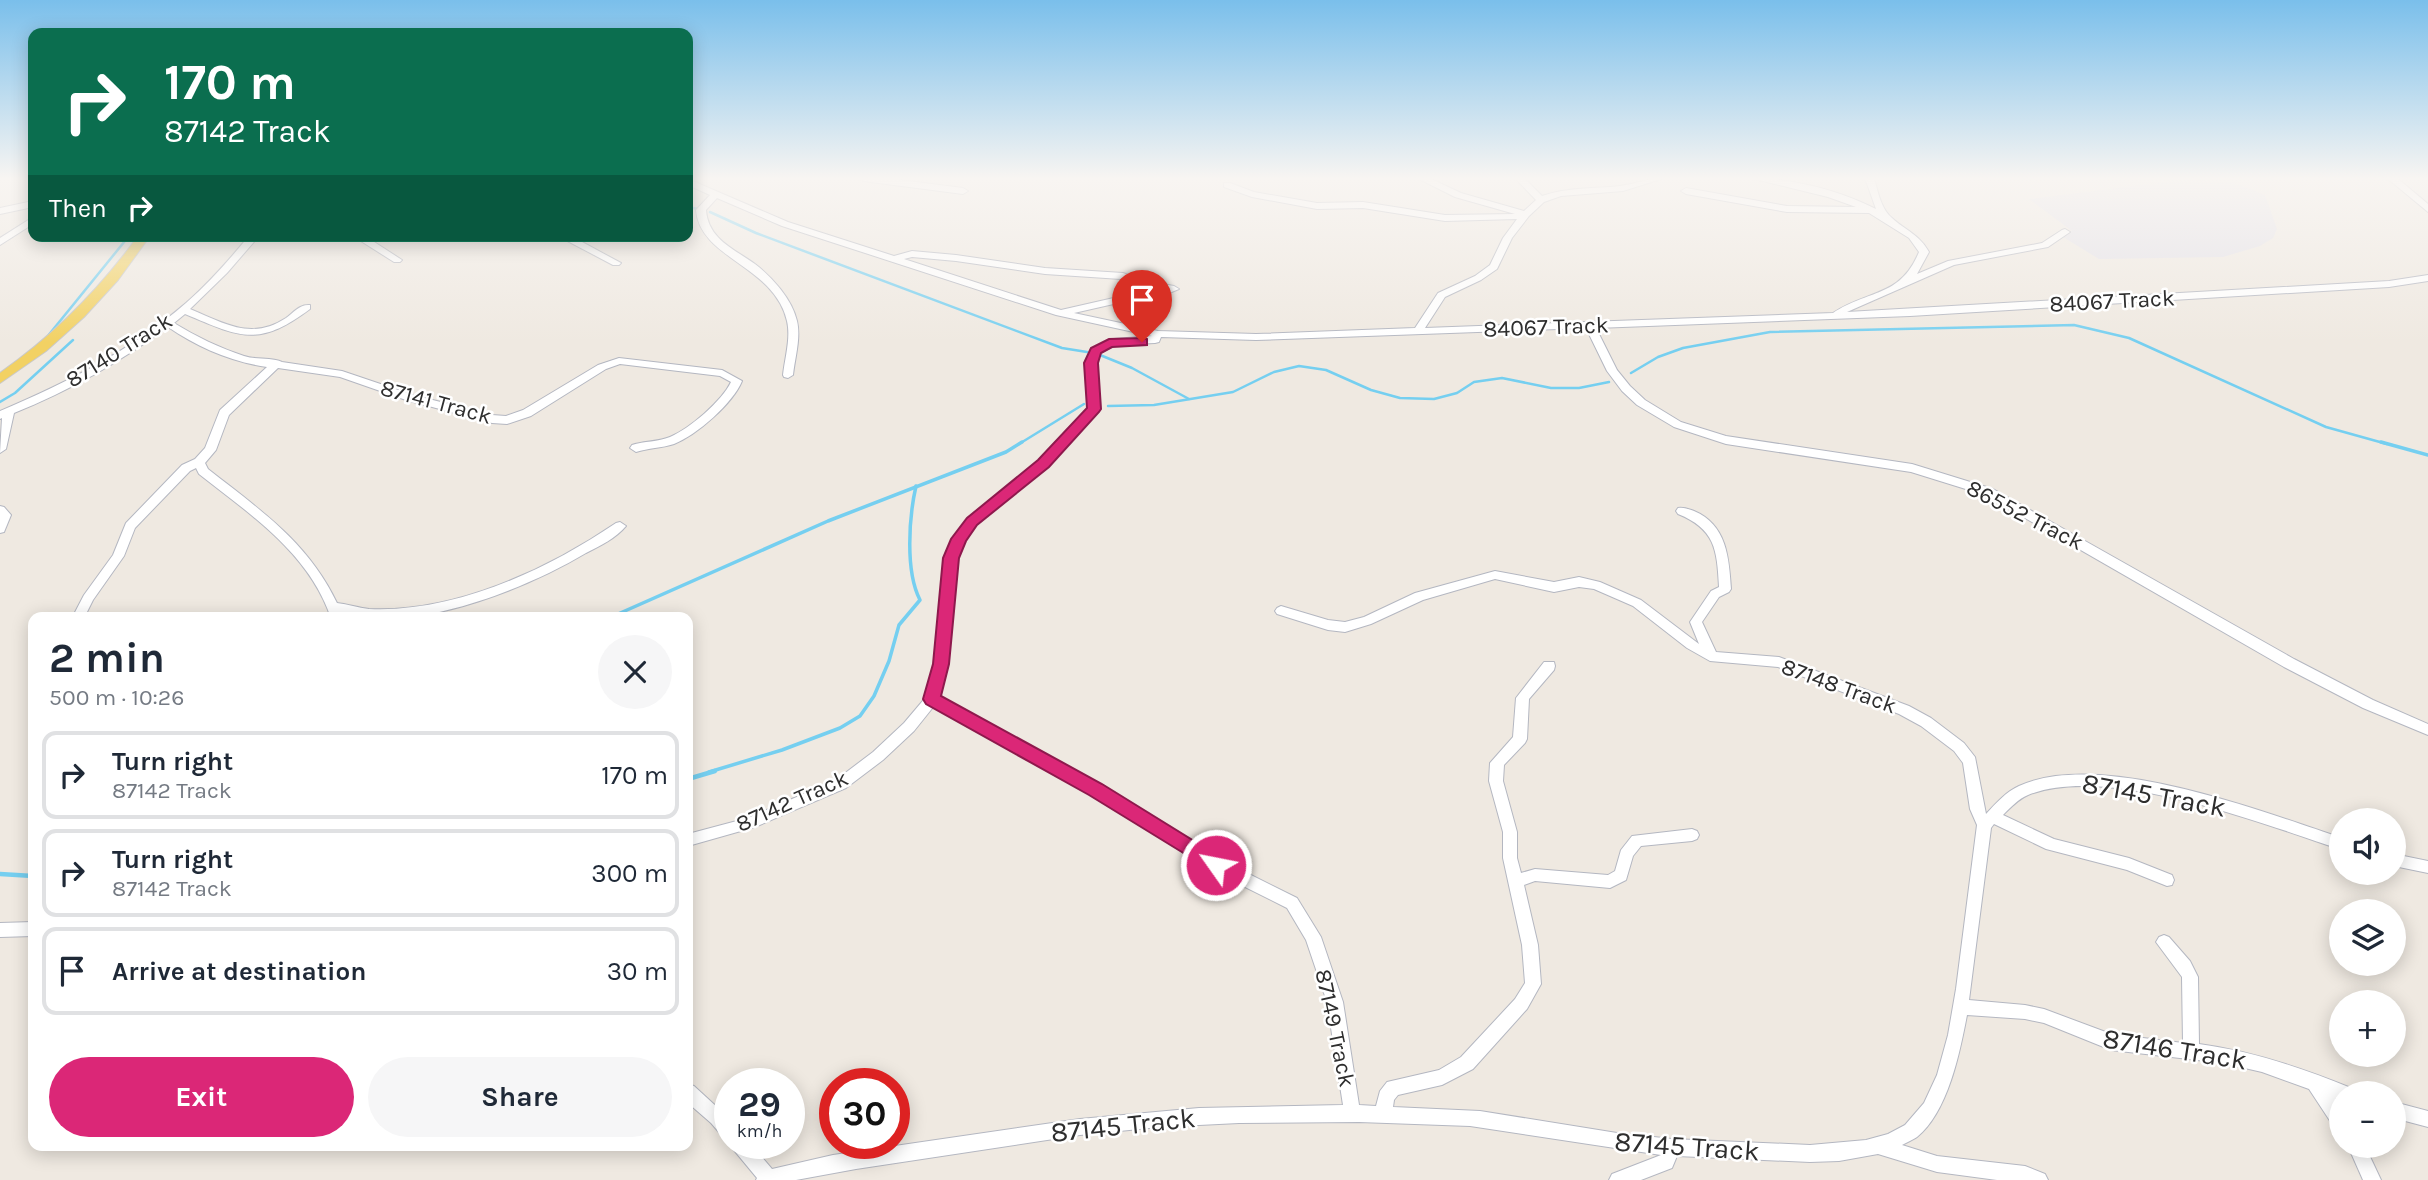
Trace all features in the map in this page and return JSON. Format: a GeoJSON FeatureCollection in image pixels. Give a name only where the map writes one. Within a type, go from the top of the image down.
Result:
{"type":"FeatureCollection","features":[{"type":"Feature","properties":{"kind":"main road"},"geometry":{"type":"LineString","coordinates":[[0,379],[51,343],[78,318],[109,284],[140,242]]}},
{"type":"Feature","properties":{"kind":"street"},"geometry":{"type":"LineString","coordinates":[[710,233],[726,250],[758,271],[790,316],[793,330],[788,375]]}},
{"type":"Feature","properties":{"kind":"street","name":"84067 Track"},"geometry":{"type":"LineString","coordinates":[[814,233],[1060,313],[1158,334],[1223,337],[1590,326],[1836,315],[2389,285],[2428,278]]}},
{"type":"Feature","properties":{"kind":"street"},"geometry":{"type":"LineString","coordinates":[[1418,331],[1441,295],[1478,278],[1494,267],[1512,233]]}},
{"type":"Feature","properties":{"kind":"street"},"geometry":{"type":"LineString","coordinates":[[1905,233],[1923,248],[1923,258],[1908,282]]}},
{"type":"Feature","properties":{"kind":"street"},"geometry":{"type":"LineString","coordinates":[[1836,315],[1858,303],[1891,293],[1908,282],[1951,263],[2045,245],[2063,233]]}},
{"type":"Feature","properties":{"kind":"street","name":"87140 Track"},"geometry":{"type":"LineString","coordinates":[[4,413],[97,367],[168,323],[230,265],[249,242]]}},
{"type":"Feature","properties":{"kind":"street"},"geometry":{"type":"LineString","coordinates":[[368,242],[397,260]]}},
{"type":"Feature","properties":{"kind":"street"},"geometry":{"type":"LineString","coordinates":[[575,242],[616,263]]}},
{"type":"Feature","properties":{"kind":"street"},"geometry":{"type":"LineString","coordinates":[[895,259],[912,254],[1015,265],[1045,271],[1124,276],[1143,284],[1174,289],[1146,299],[1118,300],[1060,313]]}},
{"type":"Feature","properties":{"kind":"street"},"geometry":{"type":"LineString","coordinates":[[183,310],[234,331],[260,334],[278,328],[306,306]]}},
{"type":"Feature","properties":{"kind":"street","name":"87141 Track"},"geometry":{"type":"LineString","coordinates":[[168,323],[185,334],[244,360],[342,374],[410,398],[492,419],[507,420],[527,413],[602,367],[619,361],[722,373],[737,381],[736,387],[722,402],[679,437],[666,443],[636,448]]}},
{"type":"Feature","properties":{"kind":"street","name":"86552 Track"},"geometry":{"type":"LineString","coordinates":[[1590,326],[1606,365],[1617,380],[1648,408],[1666,419],[1726,440],[1912,468],[1989,492],[2323,682],[2428,730]]}},
{"type":"Feature","properties":{"kind":"street","name":"87142 Track"},"geometry":{"type":"LineString","coordinates":[[693,838],[750,823],[841,784],[891,744],[932,699],[941,664],[951,558],[959,539],[972,521],[1044,463],[1094,409],[1091,363],[1095,351],[1109,343],[1155,340],[1158,334]]}},
{"type":"Feature","properties":{"kind":"street"},"geometry":{"type":"LineString","coordinates":[[81,612],[118,556],[130,526],[186,468],[199,462],[210,450],[224,413],[277,363]]}},
{"type":"Feature","properties":{"kind":"street"},"geometry":{"type":"LineString","coordinates":[[0,449],[4,413]]}},
{"type":"Feature","properties":{"kind":"street"},"geometry":{"type":"LineString","coordinates":[[199,462],[203,471],[278,530],[286,542],[306,559],[335,612]]}},
{"type":"Feature","properties":{"kind":"street"},"geometry":{"type":"LineString","coordinates":[[0,510],[5,515],[5,521],[0,529]]}},
{"type":"Feature","properties":{"kind":"street"},"geometry":{"type":"LineString","coordinates":[[1682,511],[1705,522],[1722,550],[1725,589],[1715,594],[1696,622],[1711,655]]}},
{"type":"Feature","properties":{"kind":"street"},"geometry":{"type":"LineString","coordinates":[[394,612],[457,604],[591,547],[620,526]]}},
{"type":"Feature","properties":{"kind":"street","name":"87148 Track"},"geometry":{"type":"LineString","coordinates":[[1282,611],[1328,625],[1345,627],[1367,621],[1419,596],[1483,577],[1495,575],[1554,587],[1585,582],[1637,603],[1691,645],[1711,655],[1728,659],[1762,659],[1804,670],[1904,710],[1926,722],[1959,747],[1970,761],[1977,809],[1988,821]]}},
{"type":"Feature","properties":{"kind":"street"},"geometry":{"type":"LineString","coordinates":[[1383,1114],[1387,1094],[1398,1085],[1442,1077],[1467,1063],[1530,992],[1534,973],[1510,858],[1510,832],[1496,781],[1497,763],[1520,738],[1523,698],[1549,666]]}},
{"type":"Feature","properties":{"kind":"street","name":"87149 Track"},"geometry":{"type":"LineString","coordinates":[[932,699],[1096,790],[1216,865],[1292,904],[1313,937],[1335,1002],[1352,1113]]}},
{"type":"Feature","properties":{"kind":"street","name":"87145 Track"},"geometry":{"type":"LineString","coordinates":[[767,1179],[818,1166],[1081,1127],[1193,1117],[1383,1114],[1479,1119],[1613,1142],[1672,1149],[1830,1153],[1881,1147],[1911,1131],[1932,1108],[1943,1083],[1961,1007],[1988,821],[2024,790],[2046,783],[2072,780],[2107,782],[2182,794],[2329,840]]}},
{"type":"Feature","properties":{"kind":"street"},"geometry":{"type":"LineString","coordinates":[[1988,821],[2051,845],[2129,864],[2167,880]]}},
{"type":"Feature","properties":{"kind":"street"},"geometry":{"type":"LineString","coordinates":[[1515,881],[1535,875],[1610,882],[1621,875],[1626,854],[1637,840],[1692,835]]}},
{"type":"Feature","properties":{"kind":"street"},"geometry":{"type":"LineString","coordinates":[[2406,862],[2428,867]]}},
{"type":"Feature","properties":{"kind":"street"},"geometry":{"type":"LineString","coordinates":[[0,930],[28,929]]}},
{"type":"Feature","properties":{"kind":"street"},"geometry":{"type":"LineString","coordinates":[[2164,942],[2185,966],[2190,977],[2192,1051]]}},
{"type":"Feature","properties":{"kind":"street","name":"87146 Track"},"geometry":{"type":"LineString","coordinates":[[1961,1007],[2044,1016],[2111,1042],[2192,1051],[2262,1064],[2329,1088]]}},
{"type":"Feature","properties":{"kind":"street"},"geometry":{"type":"LineString","coordinates":[[2314,1082],[2329,1104]]}},
{"type":"Feature","properties":{"kind":"street"},"geometry":{"type":"LineString","coordinates":[[693,1096],[714,1114]]}},
{"type":"Feature","properties":{"kind":"street"},"geometry":{"type":"LineString","coordinates":[[2406,1113],[2428,1119]]}},
{"type":"Feature","properties":{"kind":"street"},"geometry":{"type":"LineString","coordinates":[[1881,1147],[1961,1173],[2025,1175],[2039,1180]]}},
{"type":"Feature","properties":{"kind":"street"},"geometry":{"type":"LineString","coordinates":[[1618,1180],[1666,1162],[1672,1149]]}},
{"type":"Feature","properties":{"kind":"street"},"geometry":{"type":"LineString","coordinates":[[2362,1158],[2372,1180]]}},
{"type":"Feature","properties":{"kind":"street"},"geometry":{"type":"LineString","coordinates":[[751,1159],[767,1179]]}},
{"type":"Feature","properties":{"kind":"shaded area"},"geometry":{"type":"Polygon","coordinates":[[[2069,233],[2275,233],[2273,238],[2260,246],[2223,257],[2099,259],[2063,237],[2069,233]]]}},
{"type":"Feature","properties":{"kind":"waterway"},"geometry":{"type":"LineString","coordinates":[[756,233],[1062,348],[1087,352]]}},
{"type":"Feature","properties":{"kind":"waterway"},"geometry":{"type":"LineString","coordinates":[[47,337],[124,242]]}},
{"type":"Feature","properties":{"kind":"waterway"},"geometry":{"type":"LineString","coordinates":[[1631,373],[1658,357],[1683,348],[1770,332],[2074,325],[2129,338],[2326,427],[2387,444]]}},
{"type":"Feature","properties":{"kind":"waterway"},"geometry":{"type":"LineString","coordinates":[[0,402],[15,393],[73,340]]}},
{"type":"Feature","properties":{"kind":"waterway"},"geometry":{"type":"LineString","coordinates":[[1100,355],[1132,368],[1189,399]]}},
{"type":"Feature","properties":{"kind":"waterway"},"geometry":{"type":"LineString","coordinates":[[1108,406],[1154,405],[1233,392],[1274,372],[1299,366],[1326,370],[1371,390],[1400,398],[1434,399],[1457,393],[1474,382],[1502,378],[1551,388],[1579,388],[1609,382]]}},
{"type":"Feature","properties":{"kind":"waterway"},"geometry":{"type":"LineString","coordinates":[[1019,444],[1084,404]]}},
{"type":"Feature","properties":{"kind":"waterway"},"geometry":{"type":"LineString","coordinates":[[916,487],[1006,452],[1022,442]]}},
{"type":"Feature","properties":{"kind":"waterway"},"geometry":{"type":"LineString","coordinates":[[2381,442],[2428,455]]}},
{"type":"Feature","properties":{"kind":"waterway"},"geometry":{"type":"LineString","coordinates":[[623,612],[828,521],[916,487]]}},
{"type":"Feature","properties":{"kind":"waterway"},"geometry":{"type":"LineString","coordinates":[[709,772],[782,750],[840,728],[860,716],[874,696],[889,661],[899,625],[920,600],[910,559],[910,528],[916,487]]}},
{"type":"Feature","properties":{"kind":"waterway"},"geometry":{"type":"LineString","coordinates":[[693,778],[715,771]]}},
{"type":"Feature","properties":{"kind":"waterway"},"geometry":{"type":"LineString","coordinates":[[0,874],[28,876]]}},
{"type":"Feature","properties":{"kind":"route"},"geometry":{"type":"LineString","coordinates":[[1142,342],[1114,342],[1095,351],[1091,358],[1096,401],[1094,409],[1044,463],[1007,491],[964,530],[951,558],[941,664],[932,699],[1096,790],[1216,865]]}}]}
